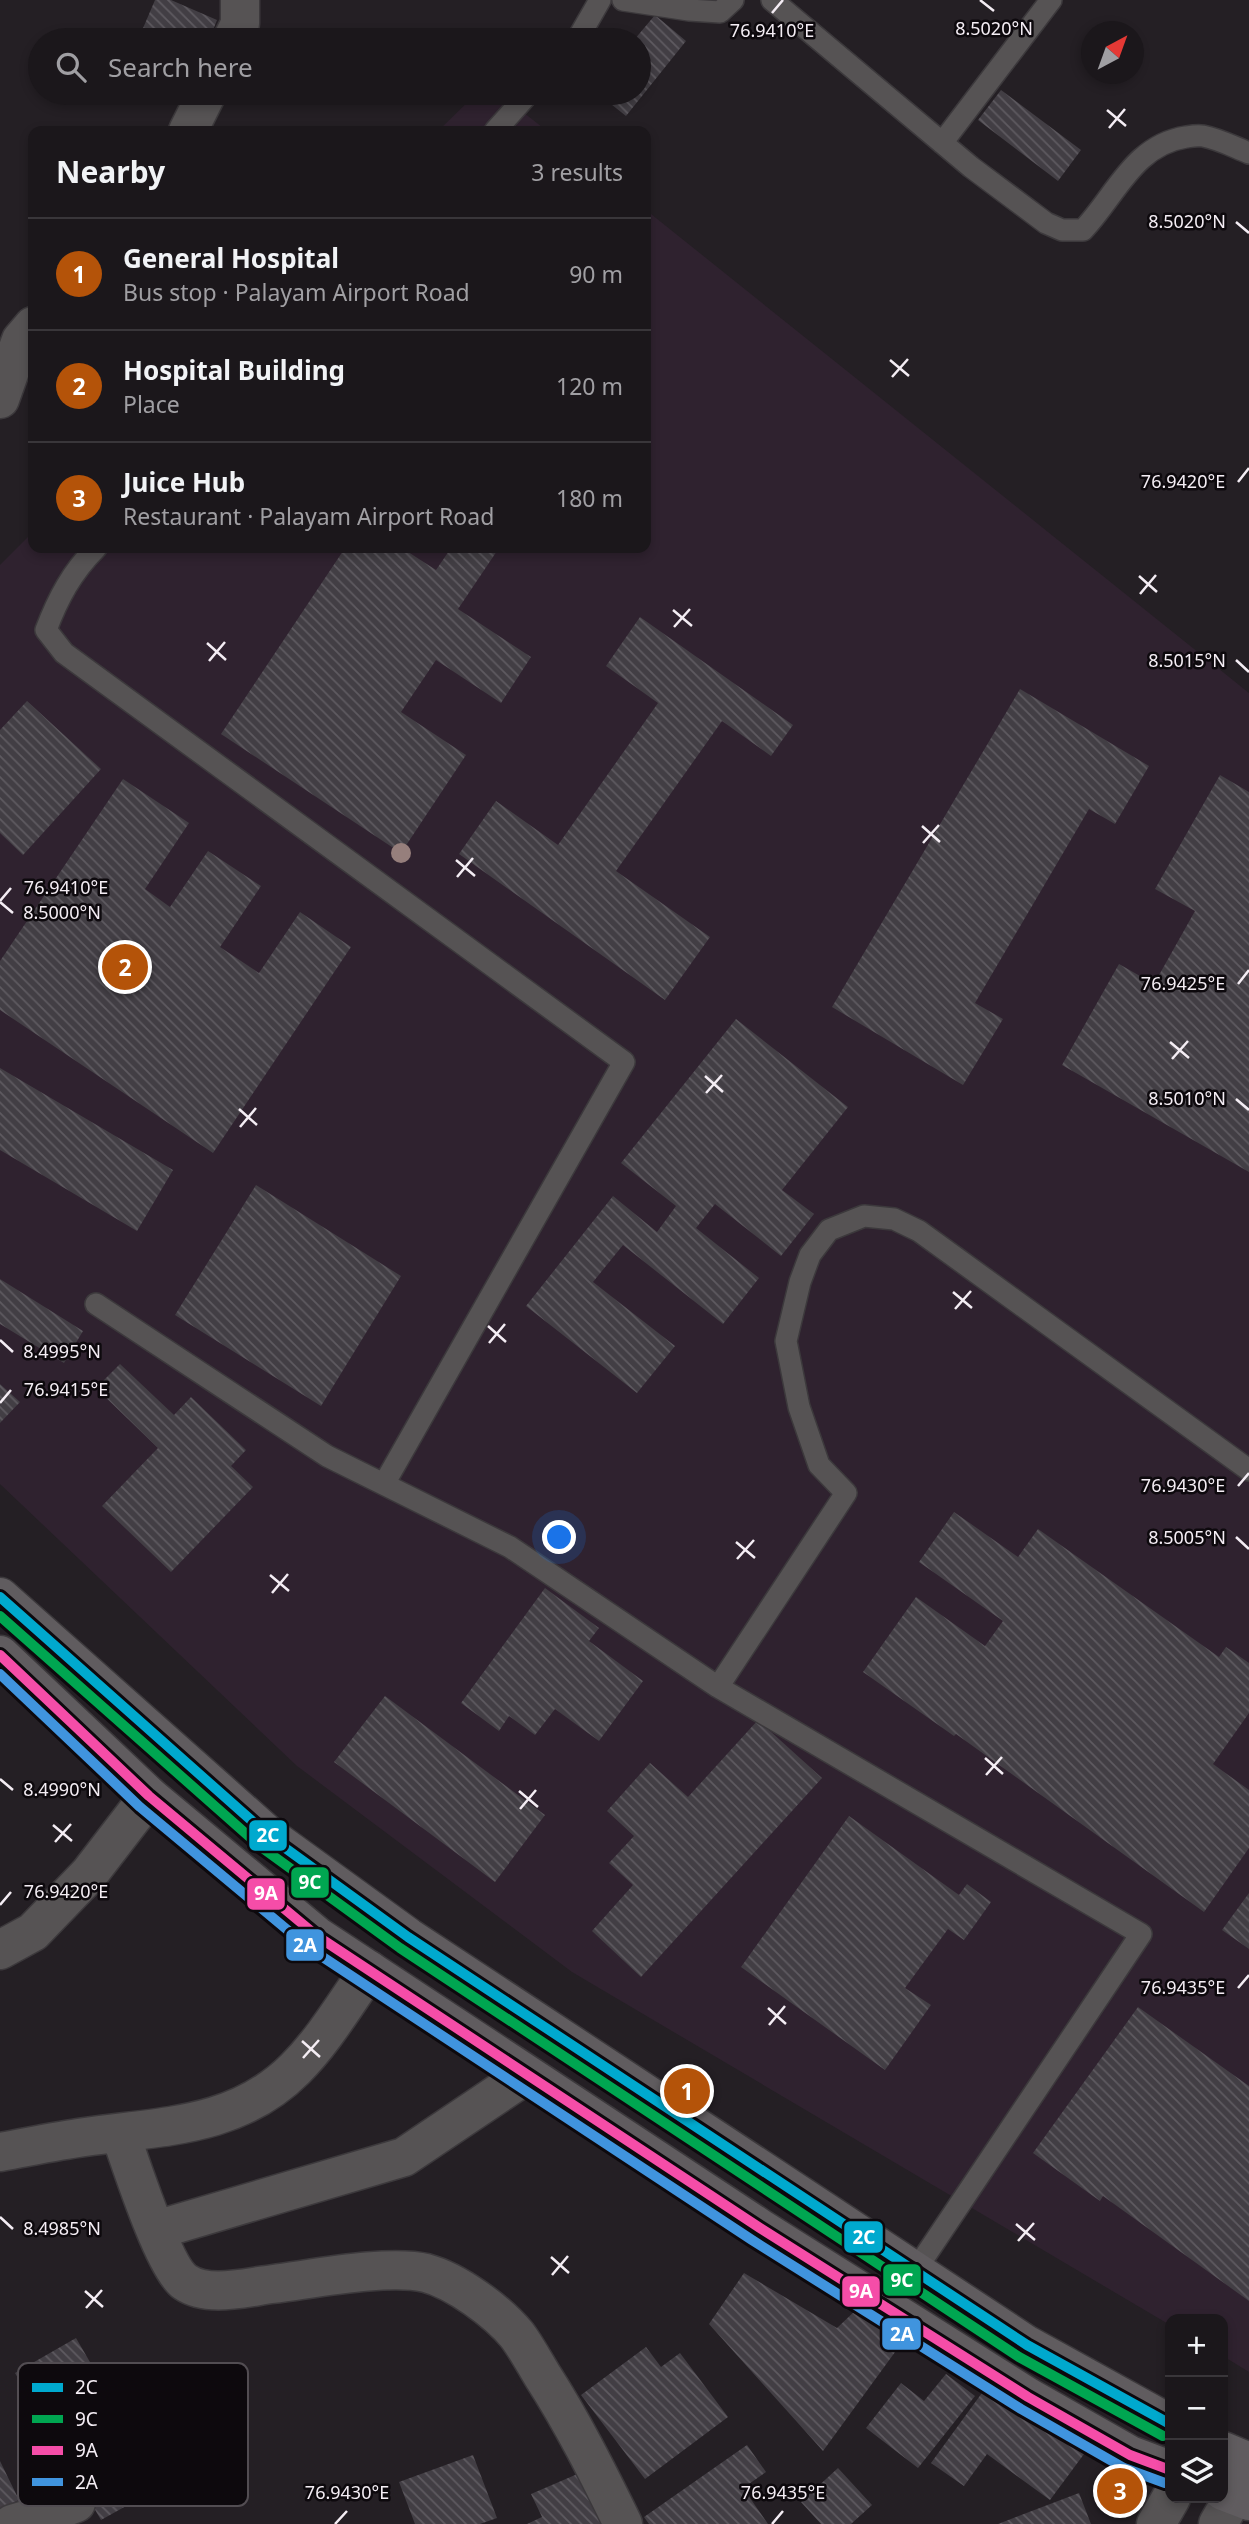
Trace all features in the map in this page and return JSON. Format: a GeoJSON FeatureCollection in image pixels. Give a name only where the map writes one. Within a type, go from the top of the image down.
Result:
{"type":"FeatureCollection","features":[{"type":"Feature","properties":{"kind":"main road"},"geometry":{"type":"LineString","coordinates":[[0,1597],[270,1837],[408,1937],[1027,2345],[1165,2421]]}},
{"type":"Feature","properties":{"kind":"main road"},"geometry":{"type":"LineString","coordinates":[[0,1655],[149,1796],[317,1936],[760,2228],[1027,2397],[1130,2455],[1165,2468]]}},
{"type":"Feature","properties":{"kind":"main road"},"geometry":{"type":"LineString","coordinates":[[1228,2469],[1235,2495]]}},
{"type":"Feature","properties":{"kind":"street"},"geometry":{"type":"LineString","coordinates":[[238,28],[240,0]]}},
{"type":"Feature","properties":{"kind":"street"},"geometry":{"type":"LineString","coordinates":[[190,126],[201,105]]}},
{"type":"Feature","properties":{"kind":"street"},"geometry":{"type":"LineString","coordinates":[[0,399],[22,340],[28,332]]}},
{"type":"Feature","properties":{"kind":"street"},"geometry":{"type":"LineString","coordinates":[[0,1950],[33,1932],[89,1874],[149,1796]]}},
{"type":"Feature","properties":{"kind":"street"},"geometry":{"type":"LineString","coordinates":[[0,2152],[195,2123],[248,2104],[293,2071],[319,2041],[369,1970]]}},
{"type":"Feature","properties":{"kind":"street"},"geometry":{"type":"LineString","coordinates":[[156,2230],[404,2157],[526,2075]]}},
{"type":"Feature","properties":{"kind":"street"},"geometry":{"type":"LineString","coordinates":[[120,2133],[160,2242],[182,2281],[198,2289],[229,2290],[359,2273],[397,2271],[426,2273],[456,2286],[483,2304],[516,2334],[575,2426],[623,2524]]}},
{"type":"Feature","properties":{"kind":"street"},"geometry":{"type":"LineString","coordinates":[[1156,2524],[1168,2503]]}},
{"type":"Feature","properties":{"kind":"street"},"geometry":{"type":"LineString","coordinates":[[12,2524],[67,2506]]}},
{"type":"Feature","properties":{"kind":"lane"},"geometry":{"type":"LineString","coordinates":[[584,28],[600,0]]}},
{"type":"Feature","properties":{"kind":"lane"},"geometry":{"type":"LineString","coordinates":[[623,0],[720,12],[733,0]]}},
{"type":"Feature","properties":{"kind":"lane"},"geometry":{"type":"LineString","coordinates":[[772,0],[942,143],[1046,223],[1062,230],[1083,230],[1098,214],[1126,174],[1154,147],[1174,139],[1200,135],[1249,153]]}},
{"type":"Feature","properties":{"kind":"lane"},"geometry":{"type":"LineString","coordinates":[[942,143],[1051,0]]}},
{"type":"Feature","properties":{"kind":"lane"},"geometry":{"type":"LineString","coordinates":[[499,126],[518,105]]}},
{"type":"Feature","properties":{"kind":"lane"},"geometry":{"type":"LineString","coordinates":[[91,553],[64,587],[46,630],[64,653],[624,1062],[384,1485]]}},
{"type":"Feature","properties":{"kind":"lane"},"geometry":{"type":"LineString","coordinates":[[718,1687],[846,1493],[819,1465],[799,1407],[786,1341],[800,1282],[810,1255],[829,1230],[864,1216],[894,1219],[919,1231],[1249,1470]]}},
{"type":"Feature","properties":{"kind":"lane"},"geometry":{"type":"LineString","coordinates":[[96,1304],[327,1456],[510,1547],[718,1687],[1141,1934],[915,2271]]}},
{"type":"Feature","properties":{"kind":"shaded area"},"geometry":{"type":"Polygon","coordinates":[[[465,105],[514,105],[541,126],[443,126],[465,105]]]}},
{"type":"Feature","properties":{"kind":"shaded area"},"geometry":{"type":"Polygon","coordinates":[[[651,214],[1249,693],[1249,2372],[1228,2359],[1228,2314],[1165,2314],[1165,2322],[572,1972],[297,1766],[0,1484],[0,565],[28,537],[28,553],[651,553],[651,214]]]}},
{"type":"Feature","properties":{"kind":"building"},"geometry":{"type":"Polygon","coordinates":[[[155,0],[171,0],[217,20],[214,28],[143,28],[155,0]]]}},
{"type":"Feature","properties":{"kind":"building"},"geometry":{"type":"Polygon","coordinates":[[[655,15],[686,41],[651,85],[651,28],[644,28],[655,15]]]}},
{"type":"Feature","properties":{"kind":"building"},"geometry":{"type":"Polygon","coordinates":[[[1001,90],[1081,150],[1058,181],[978,120],[1001,90]]]}},
{"type":"Feature","properties":{"kind":"building"},"geometry":{"type":"Polygon","coordinates":[[[612,105],[635,105],[626,116],[612,105]]]}},
{"type":"Feature","properties":{"kind":"building"},"geometry":{"type":"Polygon","coordinates":[[[342,553],[410,553],[436,570],[448,553],[496,553],[458,609],[531,657],[501,703],[436,660],[401,712],[466,755],[401,853],[221,734],[342,553]]]}},
{"type":"Feature","properties":{"kind":"building"},"geometry":{"type":"Polygon","coordinates":[[[640,617],[793,725],[771,756],[722,721],[616,871],[710,937],[665,1000],[459,854],[496,801],[558,845],[658,703],[606,666],[640,617]]]}},
{"type":"Feature","properties":{"kind":"building"},"geometry":{"type":"Polygon","coordinates":[[[1020,689],[1149,766],[1115,824],[1089,809],[975,1003],[1003,1019],[963,1085],[832,1007],[1020,689]]]}},
{"type":"Feature","properties":{"kind":"building"},"geometry":{"type":"Polygon","coordinates":[[[27,701],[101,769],[23,855],[0,833],[0,730],[27,701]]]}},
{"type":"Feature","properties":{"kind":"building"},"geometry":{"type":"Polygon","coordinates":[[[1220,775],[1249,792],[1249,1172],[1062,1065],[1119,964],[1154,984],[1195,911],[1155,889],[1220,775]]]}},
{"type":"Feature","properties":{"kind":"building"},"geometry":{"type":"Polygon","coordinates":[[[123,779],[189,823],[145,889],[170,907],[208,851],[261,886],[220,947],[259,973],[300,912],[351,947],[213,1153],[0,1010],[0,961],[123,779]]]}},
{"type":"Feature","properties":{"kind":"building"},"geometry":{"type":"Polygon","coordinates":[[[736,1019],[848,1107],[782,1190],[814,1214],[781,1256],[715,1204],[696,1228],[759,1278],[723,1324],[623,1245],[593,1282],[675,1346],[637,1393],[526,1306],[613,1196],[657,1232],[676,1206],[621,1163],[736,1019]]]}},
{"type":"Feature","properties":{"kind":"building"},"geometry":{"type":"Polygon","coordinates":[[[0,1068],[173,1170],[137,1231],[0,1150],[0,1068]]]}},
{"type":"Feature","properties":{"kind":"building"},"geometry":{"type":"Polygon","coordinates":[[[256,1185],[401,1276],[321,1406],[175,1315],[256,1185]]]}},
{"type":"Feature","properties":{"kind":"building"},"geometry":{"type":"Polygon","coordinates":[[[0,1279],[83,1331],[64,1363],[0,1324],[0,1279]]]}},
{"type":"Feature","properties":{"kind":"building"},"geometry":{"type":"Polygon","coordinates":[[[120,1364],[174,1415],[191,1397],[246,1450],[231,1466],[253,1487],[171,1572],[102,1506],[158,1448],[96,1388],[120,1364]]]}},
{"type":"Feature","properties":{"kind":"building"},"geometry":{"type":"Polygon","coordinates":[[[0,1384],[20,1402],[0,1423],[0,1384]]]}},
{"type":"Feature","properties":{"kind":"building"},"geometry":{"type":"Polygon","coordinates":[[[954,1512],[1018,1557],[1038,1529],[1219,1657],[1226,1647],[1249,1663],[1249,1713],[1213,1764],[1249,1790],[1249,1848],[1204,1912],[956,1734],[954,1736],[863,1672],[916,1597],[985,1646],[1003,1621],[919,1562],[954,1512]]]}},
{"type":"Feature","properties":{"kind":"building"},"geometry":{"type":"Polygon","coordinates":[[[545,1588],[599,1628],[589,1641],[643,1681],[599,1741],[555,1709],[535,1735],[509,1716],[499,1731],[461,1703],[545,1588]]]}},
{"type":"Feature","properties":{"kind":"building"},"geometry":{"type":"Polygon","coordinates":[[[385,1696],[545,1815],[495,1882],[334,1762],[385,1696]]]}},
{"type":"Feature","properties":{"kind":"building"},"geometry":{"type":"Polygon","coordinates":[[[758,1720],[822,1778],[641,1977],[592,1931],[633,1885],[609,1863],[634,1836],[607,1811],[650,1763],[688,1797],[758,1720]]]}},
{"type":"Feature","properties":{"kind":"building"},"geometry":{"type":"Polygon","coordinates":[[[849,1816],[959,1895],[967,1884],[991,1902],[964,1940],[948,1929],[905,1988],[931,2005],[885,2070],[741,1967],[849,1816]]]}},
{"type":"Feature","properties":{"kind":"building"},"geometry":{"type":"Polygon","coordinates":[[[1249,1893],[1249,1949],[1222,1930],[1249,1893]]]}},
{"type":"Feature","properties":{"kind":"building"},"geometry":{"type":"Polygon","coordinates":[[[1138,2007],[1249,2086],[1249,2301],[1103,2196],[1100,2201],[1033,2153],[1138,2007]]]}},
{"type":"Feature","properties":{"kind":"building"},"geometry":{"type":"Polygon","coordinates":[[[744,2273],[837,2328],[857,2309],[906,2337],[823,2451],[709,2324],[744,2273]]]}},
{"type":"Feature","properties":{"kind":"building"},"geometry":{"type":"Polygon","coordinates":[[[76,2338],[91,2363],[32,2363],[76,2338]]]}},
{"type":"Feature","properties":{"kind":"building"},"geometry":{"type":"Polygon","coordinates":[[[646,2347],[661,2367],[680,2353],[728,2417],[645,2479],[581,2395],[646,2347]]]}},
{"type":"Feature","properties":{"kind":"building"},"geometry":{"type":"Polygon","coordinates":[[[946,2374],[975,2396],[918,2468],[866,2428],[901,2383],[924,2401],[946,2374]]]}},
{"type":"Feature","properties":{"kind":"building"},"geometry":{"type":"Polygon","coordinates":[[[987,2386],[1087,2450],[1050,2500],[987,2454],[964,2486],[931,2463],[987,2386]]]}},
{"type":"Feature","properties":{"kind":"building"},"geometry":{"type":"Polygon","coordinates":[[[747,2445],[766,2472],[743,2488],[768,2524],[649,2524],[644,2517],[747,2445]]]}},
{"type":"Feature","properties":{"kind":"building"},"geometry":{"type":"Polygon","coordinates":[[[473,2455],[497,2518],[480,2524],[415,2524],[399,2482],[473,2455]]]}},
{"type":"Feature","properties":{"kind":"building"},"geometry":{"type":"Polygon","coordinates":[[[0,2461],[18,2500],[0,2509],[0,2461]]]}},
{"type":"Feature","properties":{"kind":"building"},"geometry":{"type":"Polygon","coordinates":[[[838,2468],[872,2505],[851,2524],[821,2524],[801,2502],[838,2468]]]}},
{"type":"Feature","properties":{"kind":"building"},"geometry":{"type":"Polygon","coordinates":[[[589,2469],[613,2524],[527,2524],[542,2517],[531,2494],[589,2469]]]}},
{"type":"Feature","properties":{"kind":"building"},"geometry":{"type":"Polygon","coordinates":[[[1079,2493],[1091,2524],[998,2524],[1079,2493]]]}},
{"type":"Feature","properties":{"kind":"building"},"geometry":{"type":"Polygon","coordinates":[[[93,2506],[126,2506],[101,2520],[93,2506]]]}},
{"type":"Feature","properties":{"kind":"transit line","name":"2C"},"geometry":{"type":"LineString","coordinates":[[0,1597],[270,1837],[408,1937],[1027,2345],[1165,2421]]}},
{"type":"Feature","properties":{"kind":"transit line","name":"9C"},"geometry":{"type":"LineString","coordinates":[[0,1616],[261,1847],[400,1948],[1019,2357],[1163,2436]]}},
{"type":"Feature","properties":{"kind":"transit line","name":"9A"},"geometry":{"type":"LineString","coordinates":[[0,1655],[149,1796],[317,1936],[760,2228],[1028,2397],[1130,2455],[1165,2468]]}},
{"type":"Feature","properties":{"kind":"transit line","name":"2A"},"geometry":{"type":"LineString","coordinates":[[0,1674],[140,1807],[309,1948],[752,2240],[1021,2409],[1124,2468],[1165,2483]]}},
{"type":"Feature","properties":{"kind":"place","name":"Hospital Building"},"geometry":{"type":"Point","coordinates":[125,967]}},
{"type":"Feature","properties":{"kind":"place","name":"General Hospital"},"geometry":{"type":"Point","coordinates":[687,2091]}},
{"type":"Feature","properties":{"kind":"place","name":"Juice Hub"},"geometry":{"type":"Point","coordinates":[1120,2491]}}]}
